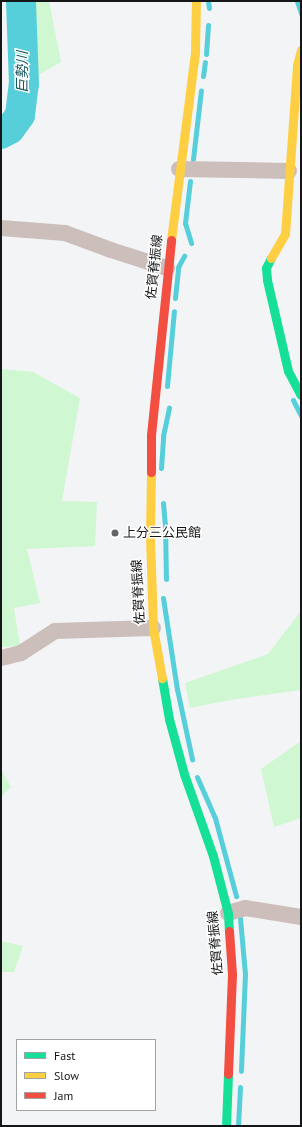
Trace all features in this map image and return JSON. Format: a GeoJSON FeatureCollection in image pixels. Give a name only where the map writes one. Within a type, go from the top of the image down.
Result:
{"type":"FeatureCollection","features":[{"type":"Feature","properties":{"kind":"main road","name":"佐賀脊振線"},"geometry":{"type":"LineString","coordinates":[[196,1],[195,52],[167,268],[151,435],[150,537],[153,628],[169,719],[184,774],[213,856],[228,913],[232,974],[226,1126]]}},
{"type":"Feature","properties":{"kind":"main road"},"geometry":{"type":"LineString","coordinates":[[301,50],[297,65],[285,234],[266,268],[267,280],[288,371],[301,394]]}},
{"type":"Feature","properties":{"kind":"street"},"geometry":{"type":"LineString","coordinates":[[179,169],[289,171]]}},
{"type":"Feature","properties":{"kind":"street"},"geometry":{"type":"LineString","coordinates":[[1,228],[65,233],[167,268]]}},
{"type":"Feature","properties":{"kind":"street"},"geometry":{"type":"LineString","coordinates":[[1,658],[21,654],[55,631],[153,628]]}},
{"type":"Feature","properties":{"kind":"street"},"geometry":{"type":"LineString","coordinates":[[228,913],[245,908],[301,917]]}},
{"type":"Feature","properties":{"kind":"green space"},"geometry":{"type":"Polygon","coordinates":[[[6,1],[49,1],[61,62],[40,74],[30,110],[11,93],[10,20],[6,1]]]}},
{"type":"Feature","properties":{"kind":"green space"},"geometry":{"type":"Polygon","coordinates":[[[1,369],[33,372],[80,398],[62,501],[97,502],[95,546],[27,549],[40,603],[14,608],[20,646],[1,647],[1,369]]]}},
{"type":"Feature","properties":{"kind":"green space"},"geometry":{"type":"Polygon","coordinates":[[[301,611],[301,690],[230,700],[190,708],[185,683],[268,654],[301,611]]]}},
{"type":"Feature","properties":{"kind":"green space"},"geometry":{"type":"Polygon","coordinates":[[[301,741],[301,818],[274,827],[261,769],[301,741]]]}},
{"type":"Feature","properties":{"kind":"green space"},"geometry":{"type":"Polygon","coordinates":[[[1,769],[11,787],[1,797],[1,769]]]}},
{"type":"Feature","properties":{"kind":"green space"},"geometry":{"type":"Polygon","coordinates":[[[1,941],[23,946],[14,972],[1,972],[1,941]]]}},
{"type":"Feature","properties":{"kind":"waterway","name":"巨勢川"},"geometry":{"type":"LineString","coordinates":[[1,134],[10,129],[20,115],[24,84],[21,1]]}},
{"type":"Feature","properties":{"kind":"waterway"},"geometry":{"type":"LineString","coordinates":[[208,1],[209,8]]}},
{"type":"Feature","properties":{"kind":"waterway"},"geometry":{"type":"LineString","coordinates":[[297,1],[301,13]]}},
{"type":"Feature","properties":{"kind":"waterway"},"geometry":{"type":"LineString","coordinates":[[206,54],[208,25]]}},
{"type":"Feature","properties":{"kind":"waterway"},"geometry":{"type":"LineString","coordinates":[[203,76],[205,62]]}},
{"type":"Feature","properties":{"kind":"waterway"},"geometry":{"type":"LineString","coordinates":[[193,159],[201,90]]}},
{"type":"Feature","properties":{"kind":"waterway"},"geometry":{"type":"LineString","coordinates":[[190,181],[185,223],[191,243]]}},
{"type":"Feature","properties":{"kind":"waterway"},"geometry":{"type":"LineString","coordinates":[[175,298],[178,267],[184,256]]}},
{"type":"Feature","properties":{"kind":"waterway"},"geometry":{"type":"LineString","coordinates":[[167,386],[174,311]]}},
{"type":"Feature","properties":{"kind":"waterway"},"geometry":{"type":"LineString","coordinates":[[293,400],[301,416]]}},
{"type":"Feature","properties":{"kind":"waterway"},"geometry":{"type":"LineString","coordinates":[[161,468],[163,436],[169,408]]}},
{"type":"Feature","properties":{"kind":"waterway"},"geometry":{"type":"LineString","coordinates":[[163,503],[166,579]]}},
{"type":"Feature","properties":{"kind":"waterway"},"geometry":{"type":"LineString","coordinates":[[163,598],[177,689],[192,759]]}},
{"type":"Feature","properties":{"kind":"waterway"},"geometry":{"type":"LineString","coordinates":[[197,777],[215,818],[236,896]]}},
{"type":"Feature","properties":{"kind":"waterway"},"geometry":{"type":"LineString","coordinates":[[240,918],[245,974],[241,1071]]}},
{"type":"Feature","properties":{"kind":"waterway"},"geometry":{"type":"LineString","coordinates":[[238,1126],[240,1087]]}},
{"type":"Feature","properties":{"kind":"traffic: fast"},"geometry":{"type":"LineString","coordinates":[[271,258],[266,268],[267,280],[288,371],[301,395]]}},
{"type":"Feature","properties":{"kind":"traffic: fast"},"geometry":{"type":"LineString","coordinates":[[162,678],[169,719],[184,774],[213,856],[228,913],[229,931]]}},
{"type":"Feature","properties":{"kind":"traffic: fast"},"geometry":{"type":"LineString","coordinates":[[226,1126],[228,1074]]}},
{"type":"Feature","properties":{"kind":"traffic: slow"},"geometry":{"type":"LineString","coordinates":[[171,240],[195,52],[196,1]]}},
{"type":"Feature","properties":{"kind":"traffic: slow"},"geometry":{"type":"LineString","coordinates":[[271,258],[285,234],[297,65],[301,50]]}},
{"type":"Feature","properties":{"kind":"traffic: slow"},"geometry":{"type":"LineString","coordinates":[[151,472],[150,537],[153,628],[162,678]]}},
{"type":"Feature","properties":{"kind":"traffic: jam"},"geometry":{"type":"LineString","coordinates":[[151,472],[151,435],[171,240]]}},
{"type":"Feature","properties":{"kind":"traffic: jam"},"geometry":{"type":"LineString","coordinates":[[228,1074],[232,974],[229,931]]}},
{"type":"Feature","properties":{"kind":"place","name":"上分三公民館"},"geometry":{"type":"Point","coordinates":[115,533]}}]}
